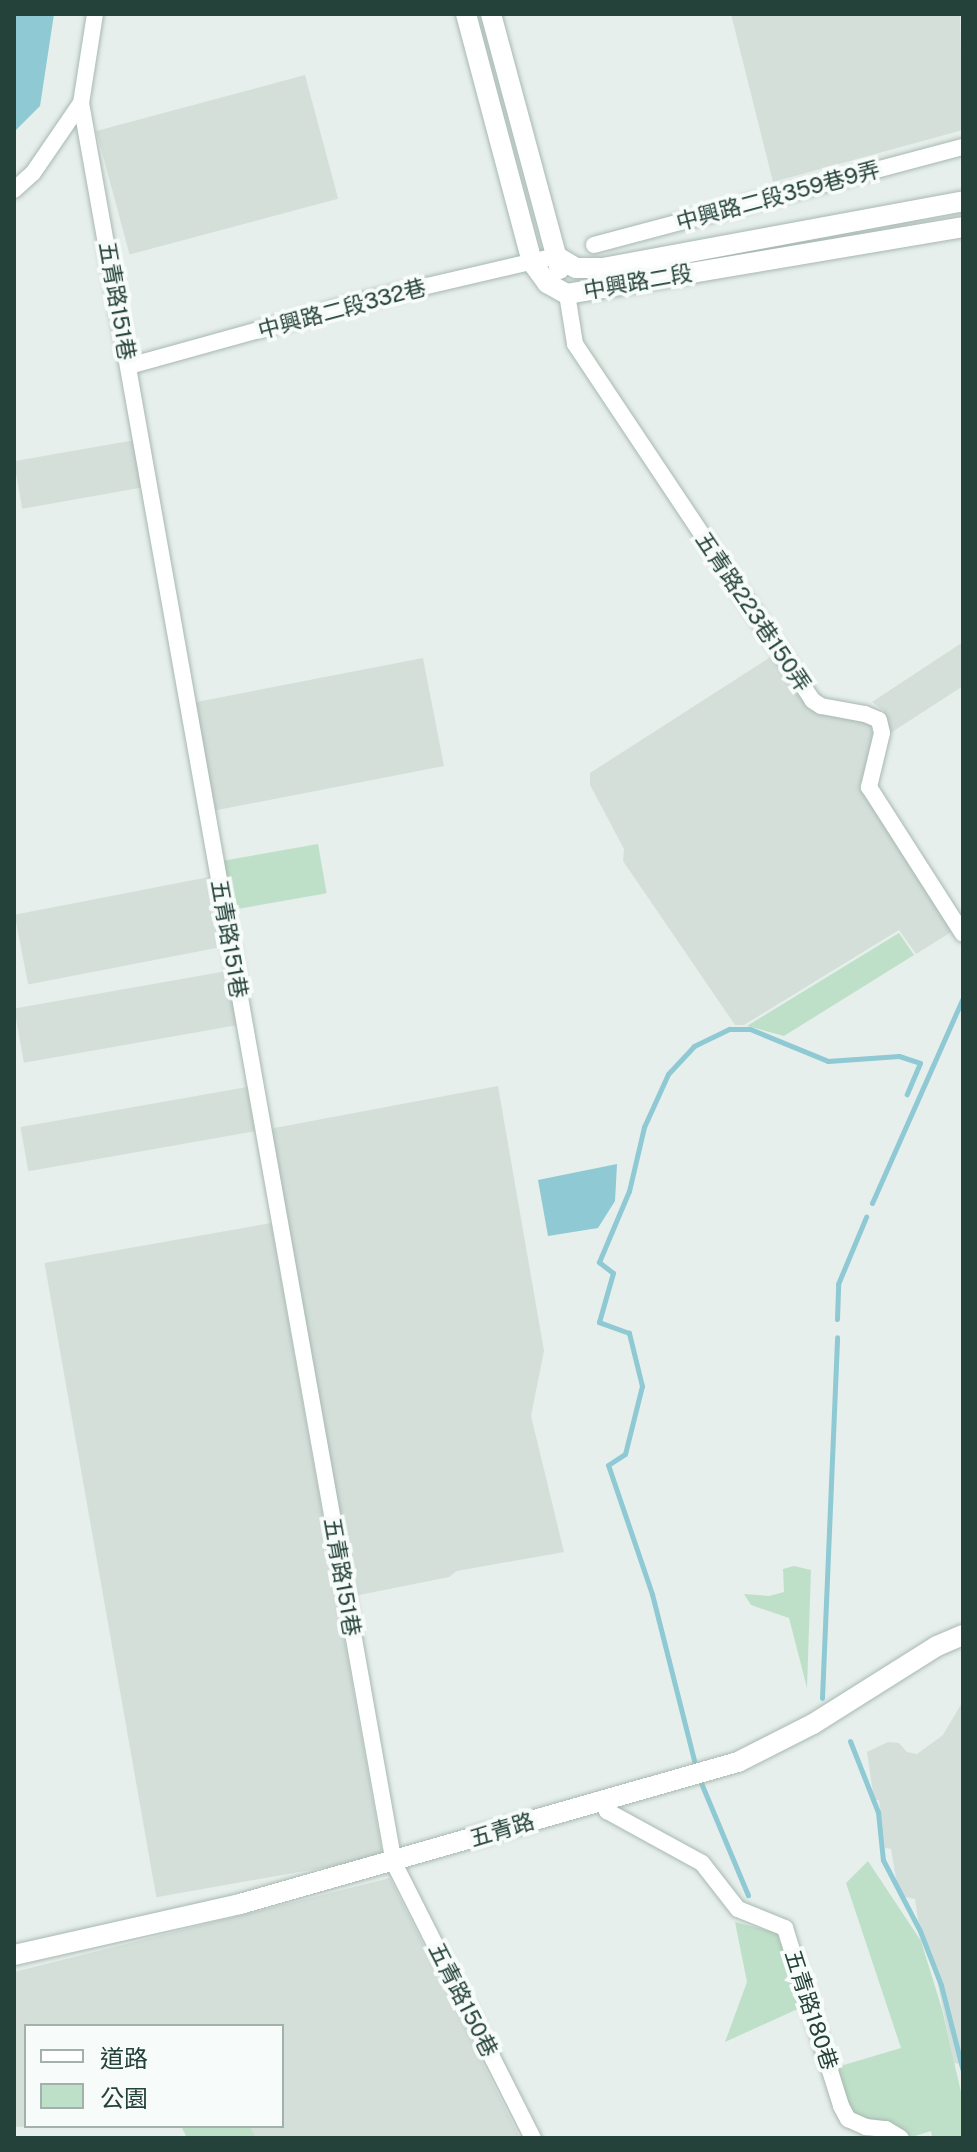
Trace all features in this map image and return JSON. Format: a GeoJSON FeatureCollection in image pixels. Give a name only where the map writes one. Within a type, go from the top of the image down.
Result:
{"type":"FeatureCollection","features":[{"type":"Feature","properties":{"kind":"street","name":"五青路151巷"},"geometry":{"type":"LineString","coordinates":[[95,14],[81,103],[394,1863]]}},
{"type":"Feature","properties":{"kind":"street","name":"中興路二段"},"geometry":{"type":"LineString","coordinates":[[466,14],[532,262],[547,283],[567,294],[963,227]]}},
{"type":"Feature","properties":{"kind":"street"},"geometry":{"type":"LineString","coordinates":[[491,14],[567,294]]}},
{"type":"Feature","properties":{"kind":"street"},"geometry":{"type":"LineString","coordinates":[[14,190],[33,173],[81,103]]}},
{"type":"Feature","properties":{"kind":"street","name":"中興路二段359巷9弄"},"geometry":{"type":"LineString","coordinates":[[594,245],[963,147]]}},
{"type":"Feature","properties":{"kind":"street","name":"中興路二段"},"geometry":{"type":"LineString","coordinates":[[556,256],[576,268],[603,268],[963,201]]}},
{"type":"Feature","properties":{"kind":"street","name":"中興路二段332巷"},"geometry":{"type":"LineString","coordinates":[[129,366],[367,300],[556,256]]}},
{"type":"Feature","properties":{"kind":"street","name":"五青路223巷150弄"},"geometry":{"type":"LineString","coordinates":[[567,294],[575,344],[812,700],[821,706],[865,714],[879,720],[882,733],[869,787],[963,934]]}},
{"type":"Feature","properties":{"kind":"street","name":"五青路"},"geometry":{"type":"LineString","coordinates":[[14,1955],[240,1904],[394,1863],[603,1799],[738,1762],[813,1724],[937,1646],[963,1635]]}},
{"type":"Feature","properties":{"kind":"street","name":"五青路180巷"},"geometry":{"type":"LineString","coordinates":[[603,1799],[607,1811],[702,1863],[738,1909],[785,1928],[848,2119],[866,2127],[886,2129],[901,2138]]}},
{"type":"Feature","properties":{"kind":"street","name":"五青路150巷"},"geometry":{"type":"LineString","coordinates":[[394,1863],[533,2138]]}},
{"type":"Feature","properties":{"kind":"shaded area"},"geometry":{"type":"Polygon","coordinates":[[[731,14],[960,14],[963,130],[773,182],[731,14]]]}},
{"type":"Feature","properties":{"kind":"shaded area"},"geometry":{"type":"Polygon","coordinates":[[[305,75],[338,199],[129,255],[96,131],[305,75]]]}},
{"type":"Feature","properties":{"kind":"shaded area"},"geometry":{"type":"Polygon","coordinates":[[[135,440],[143,487],[22,509],[14,461],[135,440]]]}},
{"type":"Feature","properties":{"kind":"shaded area"},"geometry":{"type":"Polygon","coordinates":[[[963,642],[963,686],[889,734],[884,711],[872,702],[963,642]]]}},
{"type":"Feature","properties":{"kind":"shaded area"},"geometry":{"type":"Polygon","coordinates":[[[772,656],[810,710],[855,717],[870,724],[873,733],[860,789],[953,931],[916,954],[899,930],[744,1025],[735,1025],[623,861],[624,849],[590,785],[590,773],[772,656]]]}},
{"type":"Feature","properties":{"kind":"shaded area"},"geometry":{"type":"Polygon","coordinates":[[[423,658],[444,766],[213,811],[192,703],[423,658]]]}},
{"type":"Feature","properties":{"kind":"shaded area"},"geometry":{"type":"Polygon","coordinates":[[[209,877],[223,947],[28,984],[15,915],[209,877]]]}},
{"type":"Feature","properties":{"kind":"shaded area"},"geometry":{"type":"Polygon","coordinates":[[[227,971],[237,1025],[24,1063],[14,1009],[227,971]]]}},
{"type":"Feature","properties":{"kind":"shaded area"},"geometry":{"type":"Polygon","coordinates":[[[498,1086],[544,1351],[531,1416],[564,1552],[457,1571],[449,1577],[354,1596],[269,1129],[498,1086]]]}},
{"type":"Feature","properties":{"kind":"shaded area"},"geometry":{"type":"Polygon","coordinates":[[[247,1087],[255,1131],[28,1171],[20,1127],[247,1087]]]}},
{"type":"Feature","properties":{"kind":"shaded area"},"geometry":{"type":"Polygon","coordinates":[[[271,1223],[383,1857],[156,1897],[44,1263],[271,1223]]]}},
{"type":"Feature","properties":{"kind":"shaded area"},"geometry":{"type":"Polygon","coordinates":[[[963,1701],[963,2083],[960,2064],[954,2063],[931,1951],[921,1941],[915,1899],[899,1896],[891,1849],[885,1848],[879,1800],[874,1800],[867,1752],[888,1742],[899,1743],[907,1752],[917,1754],[943,1735],[963,1701]]]}},
{"type":"Feature","properties":{"kind":"shaded area"},"geometry":{"type":"Polygon","coordinates":[[[390,1878],[520,2138],[256,2138],[251,2128],[284,2128],[284,2024],[24,2024],[24,2127],[14,2127],[14,1972],[390,1878]]]}},
{"type":"Feature","properties":{"kind":"green space"},"geometry":{"type":"Polygon","coordinates":[[[318,844],[327,893],[232,910],[223,861],[318,844]]]}},
{"type":"Feature","properties":{"kind":"green space"},"geometry":{"type":"Polygon","coordinates":[[[899,933],[914,955],[784,1036],[747,1026],[899,933]]]}},
{"type":"Feature","properties":{"kind":"green space"},"geometry":{"type":"Polygon","coordinates":[[[794,1566],[811,1570],[807,1688],[789,1618],[751,1605],[744,1594],[769,1596],[784,1592],[783,1569],[794,1566]]]}},
{"type":"Feature","properties":{"kind":"green space"},"geometry":{"type":"Polygon","coordinates":[[[868,1861],[921,1941],[942,2009],[963,2101],[963,2138],[932,2138],[931,2131],[912,2137],[893,2125],[861,2121],[849,2110],[837,2067],[901,2048],[846,1883],[868,1861]]]}},
{"type":"Feature","properties":{"kind":"green space"},"geometry":{"type":"Polygon","coordinates":[[[735,1922],[777,1933],[802,2007],[725,2042],[747,1982],[735,1922]]]}},
{"type":"Feature","properties":{"kind":"green space"},"geometry":{"type":"Polygon","coordinates":[[[182,2128],[251,2128],[256,2138],[187,2138],[182,2128]]]}},
{"type":"Feature","properties":{"kind":"water"},"geometry":{"type":"Polygon","coordinates":[[[14,14],[54,14],[40,106],[14,132],[14,14]]]}},
{"type":"Feature","properties":{"kind":"water"},"geometry":{"type":"Polygon","coordinates":[[[617,1164],[615,1201],[598,1228],[548,1236],[538,1180],[617,1164]]]}},
{"type":"Feature","properties":{"kind":"waterway"},"geometry":{"type":"LineString","coordinates":[[872,1203],[963,998]]}},
{"type":"Feature","properties":{"kind":"waterway"},"geometry":{"type":"LineString","coordinates":[[696,1768],[652,1594],[608,1465],[625,1454],[642,1386],[629,1333],[599,1322],[613,1273],[599,1262],[629,1191],[644,1127],[668,1074],[694,1046],[729,1029],[750,1029],[828,1061],[899,1056],[920,1063],[907,1094]]}},
{"type":"Feature","properties":{"kind":"waterway"},"geometry":{"type":"LineString","coordinates":[[837,1319],[838,1284],[866,1217]]}},
{"type":"Feature","properties":{"kind":"waterway"},"geometry":{"type":"LineString","coordinates":[[822,1698],[837,1337]]}},
{"type":"Feature","properties":{"kind":"waterway"},"geometry":{"type":"LineString","coordinates":[[850,1741],[878,1812],[883,1860],[920,1931],[941,1985],[963,2071]]}},
{"type":"Feature","properties":{"kind":"waterway"},"geometry":{"type":"LineString","coordinates":[[699,1778],[748,1895]]}}]}
